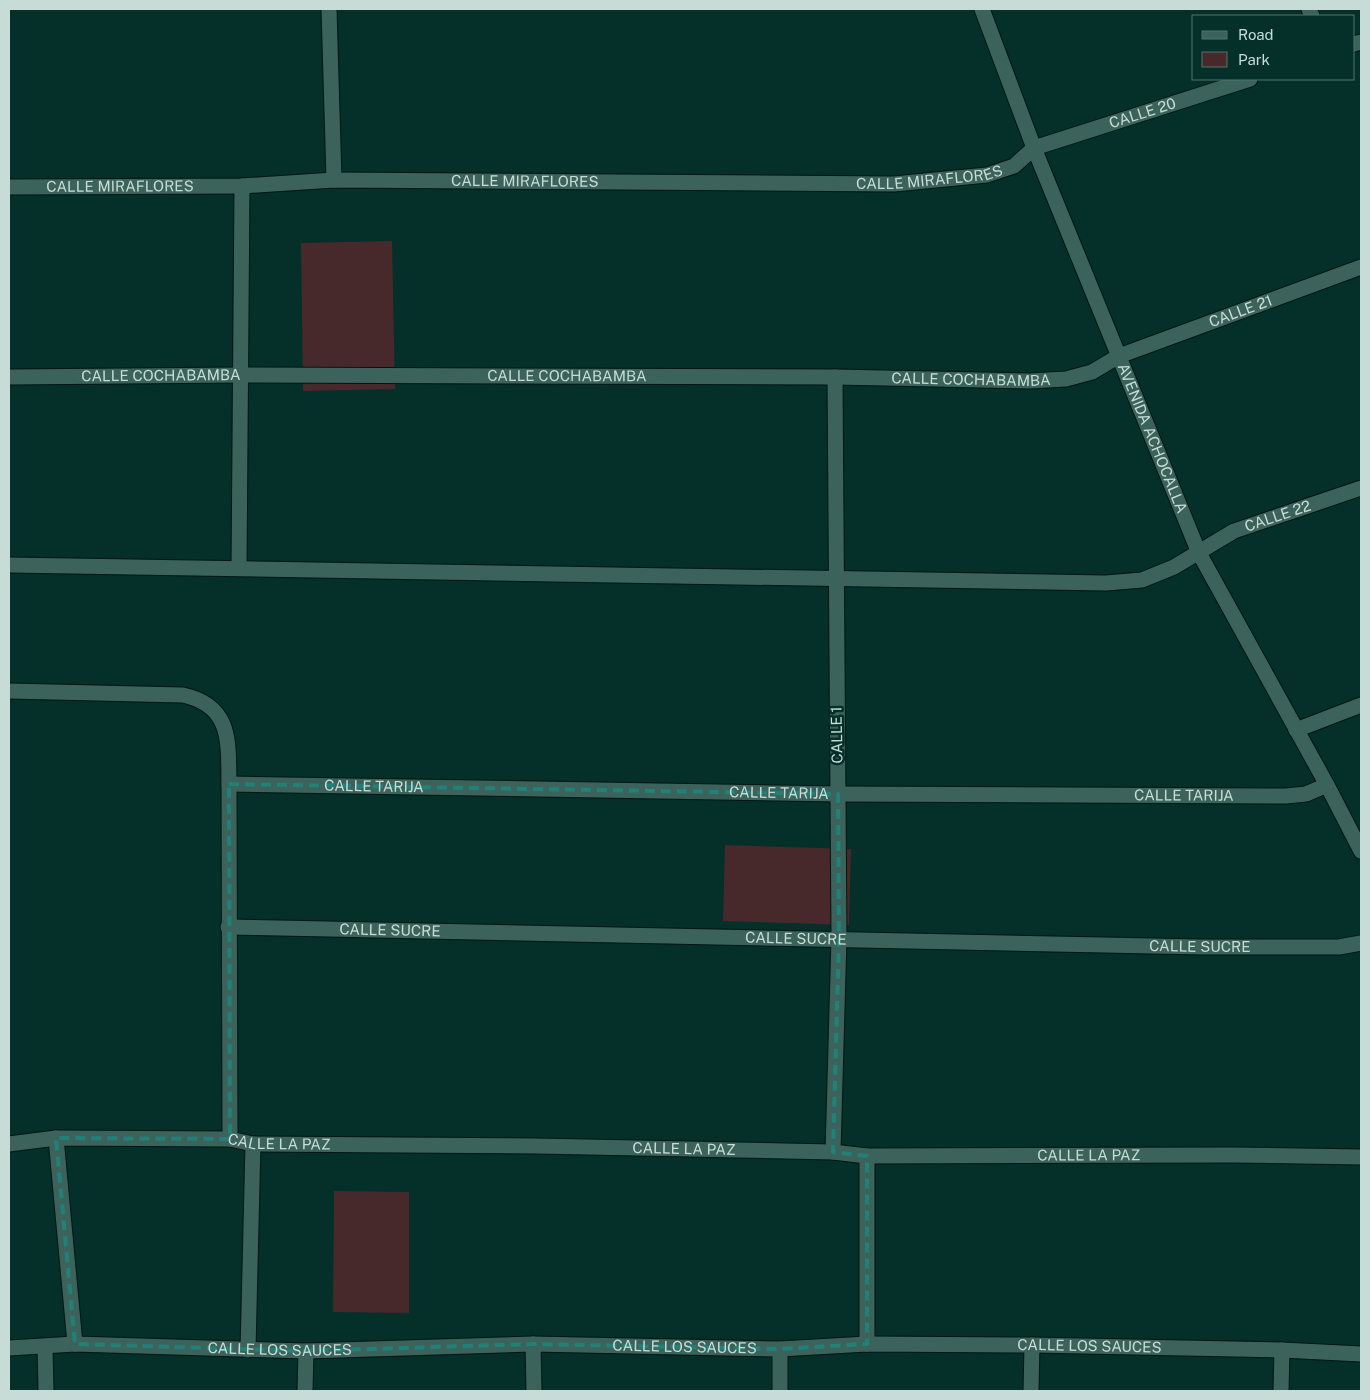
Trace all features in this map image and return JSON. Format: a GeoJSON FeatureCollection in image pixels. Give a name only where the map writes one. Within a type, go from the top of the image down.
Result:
{"type":"FeatureCollection","features":[{"type":"Feature","properties":{"kind":"street"},"geometry":{"type":"LineString","coordinates":[[329,9],[334,180]]}},
{"type":"Feature","properties":{"kind":"street","name":"AVENIDA ACHOCALLA"},"geometry":{"type":"LineString","coordinates":[[982,9],[1034,148],[1199,553],[1327,785],[1361,851]]}},
{"type":"Feature","properties":{"kind":"street","name":"CALLE 20"},"geometry":{"type":"LineString","coordinates":[[1034,148],[1247,80]]}},
{"type":"Feature","properties":{"kind":"street","name":"CALLE MIRAFLORES"},"geometry":{"type":"LineString","coordinates":[[9,187],[242,186],[334,180],[894,184],[986,175],[1014,166],[1034,148]]}},
{"type":"Feature","properties":{"kind":"street"},"geometry":{"type":"LineString","coordinates":[[239,568],[242,186]]}},
{"type":"Feature","properties":{"kind":"street","name":"CALLE 21"},"geometry":{"type":"LineString","coordinates":[[1119,356],[1361,267]]}},
{"type":"Feature","properties":{"kind":"street","name":"CALLE COCHABAMBA"},"geometry":{"type":"LineString","coordinates":[[9,377],[240,375],[835,377],[1029,381],[1066,379],[1092,372],[1119,356]]}},
{"type":"Feature","properties":{"kind":"street","name":"CALLE 1"},"geometry":{"type":"LineString","coordinates":[[833,1152],[839,938],[835,377]]}},
{"type":"Feature","properties":{"kind":"street","name":"CALLE 22"},"geometry":{"type":"LineString","coordinates":[[9,565],[1106,583],[1142,580],[1199,553],[1234,531],[1361,488]]}},
{"type":"Feature","properties":{"kind":"street"},"geometry":{"type":"LineString","coordinates":[[9,691],[183,695],[207,704],[216,712],[224,724],[228,737],[229,784],[230,1138]]}},
{"type":"Feature","properties":{"kind":"street"},"geometry":{"type":"LineString","coordinates":[[1296,730],[1361,705]]}},
{"type":"Feature","properties":{"kind":"street","name":"CALLE TARIJA"},"geometry":{"type":"LineString","coordinates":[[229,784],[838,794],[1286,796],[1306,794],[1327,785]]}},
{"type":"Feature","properties":{"kind":"street","name":"CALLE SUCRE"},"geometry":{"type":"LineString","coordinates":[[228,927],[1213,947],[1339,947],[1361,944]]}},
{"type":"Feature","properties":{"kind":"street"},"geometry":{"type":"LineString","coordinates":[[56,1138],[75,1344]]}},
{"type":"Feature","properties":{"kind":"street","name":"CALLE LA PAZ"},"geometry":{"type":"LineString","coordinates":[[9,1144],[56,1138],[230,1138],[253,1144],[833,1152],[867,1156],[1232,1155],[1361,1158]]}},
{"type":"Feature","properties":{"kind":"street"},"geometry":{"type":"LineString","coordinates":[[248,1350],[253,1144]]}},
{"type":"Feature","properties":{"kind":"street"},"geometry":{"type":"LineString","coordinates":[[867,1156],[867,1344]]}},
{"type":"Feature","properties":{"kind":"street","name":"CALLE LOS SAUCES"},"geometry":{"type":"LineString","coordinates":[[9,1348],[75,1344],[306,1351],[533,1344],[780,1349],[867,1344],[1282,1350],[1361,1354]]}},
{"type":"Feature","properties":{"kind":"street"},"geometry":{"type":"LineString","coordinates":[[533,1344],[534,1391]]}},
{"type":"Feature","properties":{"kind":"street"},"geometry":{"type":"LineString","coordinates":[[1031,1391],[1032,1345]]}},
{"type":"Feature","properties":{"kind":"street"},"geometry":{"type":"LineString","coordinates":[[45,1347],[46,1391]]}},
{"type":"Feature","properties":{"kind":"street"},"geometry":{"type":"LineString","coordinates":[[780,1349],[780,1391]]}},
{"type":"Feature","properties":{"kind":"street"},"geometry":{"type":"LineString","coordinates":[[1281,1391],[1282,1350]]}},
{"type":"Feature","properties":{"kind":"street"},"geometry":{"type":"LineString","coordinates":[[305,1391],[306,1351]]}},
{"type":"Feature","properties":{"kind":"highlighted area"},"geometry":{"type":"Polygon","coordinates":[[[229,784],[838,794],[839,938],[833,1152],[867,1156],[867,1344],[780,1349],[533,1344],[306,1351],[75,1344],[56,1138],[230,1139],[229,784]]]}},
{"type":"Feature","properties":{"kind":"green space"},"geometry":{"type":"Polygon","coordinates":[[[392,241],[395,389],[303,391],[301,243],[392,241]]]}},
{"type":"Feature","properties":{"kind":"green space"},"geometry":{"type":"Polygon","coordinates":[[[725,845],[851,849],[849,925],[723,921],[725,845]]]}},
{"type":"Feature","properties":{"kind":"green space"},"geometry":{"type":"Polygon","coordinates":[[[334,1191],[409,1192],[409,1313],[333,1312],[334,1191]]]}}]}
